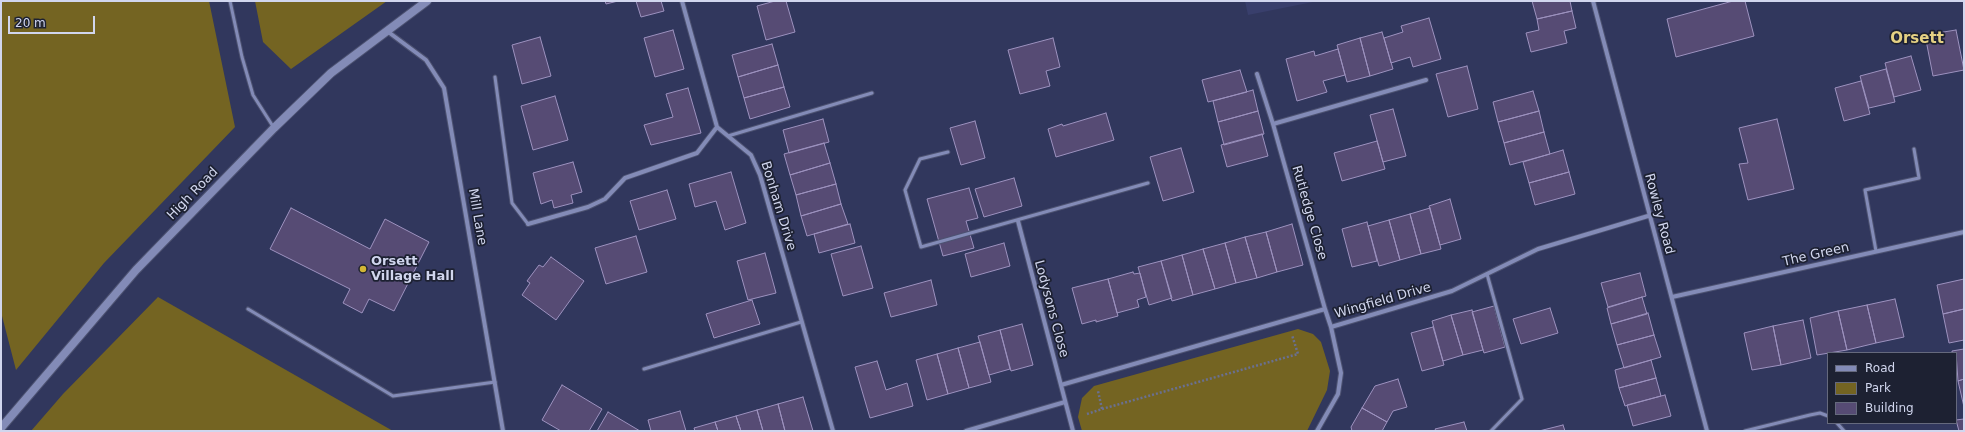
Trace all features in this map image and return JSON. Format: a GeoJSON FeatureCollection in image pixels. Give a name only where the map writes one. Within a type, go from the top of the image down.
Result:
{"type":"FeatureCollection","features":[{"type":"Feature","properties":{"kind":"main road","name":"High Road"},"geometry":{"type":"LineString","coordinates":[[1,428],[136,270],[274,128],[331,73],[427,1]]}},
{"type":"Feature","properties":{"kind":"street"},"geometry":{"type":"LineString","coordinates":[[528,224],[588,207],[605,199],[625,178],[697,153],[717,127],[682,1]]}},
{"type":"Feature","properties":{"kind":"street","name":"Rowley Road"},"geometry":{"type":"LineString","coordinates":[[1593,1],[1648,216],[1672,297],[1707,431]]}},
{"type":"Feature","properties":{"kind":"street","name":"Mill Lane"},"geometry":{"type":"LineString","coordinates":[[387,30],[426,60],[444,88],[503,431]]}},
{"type":"Feature","properties":{"kind":"street","name":"Rutledge Close"},"geometry":{"type":"LineString","coordinates":[[1257,74],[1273,124],[1325,308]]}},
{"type":"Feature","properties":{"kind":"street"},"geometry":{"type":"LineString","coordinates":[[1273,124],[1426,80]]}},
{"type":"Feature","properties":{"kind":"street","name":"Bonham Drive"},"geometry":{"type":"LineString","coordinates":[[717,127],[751,155],[760,175],[833,431]]}},
{"type":"Feature","properties":{"kind":"street","name":"Wingfield Drive"},"geometry":{"type":"LineString","coordinates":[[1061,385],[1325,308],[1331,327],[1452,291],[1538,249],[1648,216]]}},
{"type":"Feature","properties":{"kind":"street","name":"Lodysons Close"},"geometry":{"type":"LineString","coordinates":[[1018,221],[1073,431]]}},
{"type":"Feature","properties":{"kind":"street","name":"The Green"},"geometry":{"type":"LineString","coordinates":[[1672,297],[1964,232]]}},
{"type":"Feature","properties":{"kind":"street"},"geometry":{"type":"LineString","coordinates":[[1317,431],[1338,394],[1341,373],[1331,327]]}},
{"type":"Feature","properties":{"kind":"street"},"geometry":{"type":"LineString","coordinates":[[966,431],[1065,402]]}},
{"type":"Feature","properties":{"kind":"lane"},"geometry":{"type":"LineString","coordinates":[[230,1],[242,57],[253,95],[274,128]]}},
{"type":"Feature","properties":{"kind":"lane"},"geometry":{"type":"LineString","coordinates":[[495,77],[512,203],[528,224]]}},
{"type":"Feature","properties":{"kind":"lane"},"geometry":{"type":"LineString","coordinates":[[728,136],[872,93]]}},
{"type":"Feature","properties":{"kind":"lane"},"geometry":{"type":"LineString","coordinates":[[1876,252],[1865,190],[1919,178],[1914,148]]}},
{"type":"Feature","properties":{"kind":"lane"},"geometry":{"type":"LineString","coordinates":[[948,152],[920,159],[905,190],[921,247],[1018,221],[1148,183]]}},
{"type":"Feature","properties":{"kind":"lane"},"geometry":{"type":"LineString","coordinates":[[1487,274],[1522,399],[1491,431]]}},
{"type":"Feature","properties":{"kind":"lane"},"geometry":{"type":"LineString","coordinates":[[248,309],[393,396],[495,382]]}},
{"type":"Feature","properties":{"kind":"lane"},"geometry":{"type":"LineString","coordinates":[[644,369],[801,322]]}},
{"type":"Feature","properties":{"kind":"lane"},"geometry":{"type":"LineString","coordinates":[[1746,431],[1820,413],[1827,416]]}},
{"type":"Feature","properties":{"kind":"path"},"geometry":{"type":"LineString","coordinates":[[1083,415],[1298,354],[1287,319]]}},
{"type":"Feature","properties":{"kind":"path"},"geometry":{"type":"LineString","coordinates":[[1094,376],[1102,409]]}},
{"type":"Feature","properties":{"kind":"shaded area"},"geometry":{"type":"Polygon","coordinates":[[[1245,1],[1318,1],[1248,15],[1245,1]]]}},
{"type":"Feature","properties":{"kind":"green space"},"geometry":{"type":"Polygon","coordinates":[[[1,1],[209,1],[235,127],[104,263],[16,370],[1,312],[1,1]]]}},
{"type":"Feature","properties":{"kind":"green space"},"geometry":{"type":"Polygon","coordinates":[[[255,1],[387,1],[291,69],[263,42],[255,1]]]}},
{"type":"Feature","properties":{"kind":"green space"},"geometry":{"type":"Polygon","coordinates":[[[158,297],[393,431],[31,431],[63,394],[158,297]]]}},
{"type":"Feature","properties":{"kind":"green space"},"geometry":{"type":"Polygon","coordinates":[[[1298,329],[1313,334],[1321,342],[1330,371],[1327,390],[1307,431],[1082,431],[1078,417],[1082,398],[1094,386],[1298,329]]]}},
{"type":"Feature","properties":{"kind":"building"},"geometry":{"type":"Polygon","coordinates":[[[605,1],[618,1],[606,4],[605,1]]]}},
{"type":"Feature","properties":{"kind":"building"},"geometry":{"type":"Polygon","coordinates":[[[636,1],[661,1],[664,11],[641,17],[636,1]]]}},
{"type":"Feature","properties":{"kind":"building"},"geometry":{"type":"Polygon","coordinates":[[[775,1],[786,1],[795,32],[766,40],[757,6],[775,1]]]}},
{"type":"Feature","properties":{"kind":"building"},"geometry":{"type":"Polygon","coordinates":[[[1532,1],[1570,1],[1572,11],[1537,19],[1532,1]]]}},
{"type":"Feature","properties":{"kind":"building"},"geometry":{"type":"Polygon","coordinates":[[[1733,1],[1745,1],[1754,36],[1676,57],[1667,19],[1733,1]]]}},
{"type":"Feature","properties":{"kind":"building"},"geometry":{"type":"Polygon","coordinates":[[[1572,11],[1576,28],[1564,31],[1567,43],[1531,52],[1526,33],[1539,30],[1537,19],[1572,11]]]}},
{"type":"Feature","properties":{"kind":"building"},"geometry":{"type":"Polygon","coordinates":[[[1429,18],[1441,59],[1413,67],[1410,57],[1391,63],[1384,38],[1403,32],[1401,26],[1429,18]]]}},
{"type":"Feature","properties":{"kind":"building"},"geometry":{"type":"Polygon","coordinates":[[[673,30],[684,69],[655,77],[644,38],[673,30]]]}},
{"type":"Feature","properties":{"kind":"building"},"geometry":{"type":"Polygon","coordinates":[[[1956,30],[1964,70],[1933,76],[1925,35],[1956,30]]]}},
{"type":"Feature","properties":{"kind":"building"},"geometry":{"type":"Polygon","coordinates":[[[1382,32],[1393,69],[1370,76],[1360,38],[1382,32]]]}},
{"type":"Feature","properties":{"kind":"building"},"geometry":{"type":"Polygon","coordinates":[[[540,37],[551,76],[522,84],[512,45],[540,37]]]}},
{"type":"Feature","properties":{"kind":"building"},"geometry":{"type":"Polygon","coordinates":[[[1053,38],[1060,67],[1046,71],[1050,86],[1020,94],[1008,50],[1053,38]]]}},
{"type":"Feature","properties":{"kind":"building"},"geometry":{"type":"Polygon","coordinates":[[[1360,38],[1370,76],[1347,82],[1337,45],[1360,38]]]}},
{"type":"Feature","properties":{"kind":"building"},"geometry":{"type":"Polygon","coordinates":[[[772,44],[778,65],[738,77],[732,55],[772,44]]]}},
{"type":"Feature","properties":{"kind":"building"},"geometry":{"type":"Polygon","coordinates":[[[1338,49],[1345,75],[1323,81],[1327,92],[1297,101],[1286,59],[1314,51],[1315,56],[1338,49]]]}},
{"type":"Feature","properties":{"kind":"building"},"geometry":{"type":"Polygon","coordinates":[[[1911,56],[1921,90],[1894,97],[1885,63],[1911,56]]]}},
{"type":"Feature","properties":{"kind":"building"},"geometry":{"type":"Polygon","coordinates":[[[778,65],[784,87],[744,98],[738,77],[778,65]]]}},
{"type":"Feature","properties":{"kind":"building"},"geometry":{"type":"Polygon","coordinates":[[[1467,66],[1478,109],[1448,117],[1436,74],[1467,66]]]}},
{"type":"Feature","properties":{"kind":"building"},"geometry":{"type":"Polygon","coordinates":[[[1886,69],[1895,102],[1869,108],[1860,76],[1886,69]]]}},
{"type":"Feature","properties":{"kind":"building"},"geometry":{"type":"Polygon","coordinates":[[[1240,70],[1247,92],[1208,102],[1202,80],[1240,70]]]}},
{"type":"Feature","properties":{"kind":"building"},"geometry":{"type":"Polygon","coordinates":[[[1861,81],[1870,114],[1844,121],[1835,88],[1861,81]]]}},
{"type":"Feature","properties":{"kind":"building"},"geometry":{"type":"Polygon","coordinates":[[[784,87],[790,107],[750,119],[744,98],[784,87]]]}},
{"type":"Feature","properties":{"kind":"building"},"geometry":{"type":"Polygon","coordinates":[[[688,88],[701,133],[651,145],[644,125],[673,117],[666,94],[688,88]]]}},
{"type":"Feature","properties":{"kind":"building"},"geometry":{"type":"Polygon","coordinates":[[[1253,90],[1258,111],[1218,122],[1213,101],[1253,90]]]}},
{"type":"Feature","properties":{"kind":"building"},"geometry":{"type":"Polygon","coordinates":[[[1533,91],[1539,111],[1498,122],[1493,102],[1533,91]]]}},
{"type":"Feature","properties":{"kind":"building"},"geometry":{"type":"Polygon","coordinates":[[[555,96],[568,140],[533,150],[521,106],[555,96]]]}},
{"type":"Feature","properties":{"kind":"building"},"geometry":{"type":"Polygon","coordinates":[[[1393,109],[1406,156],[1383,162],[1370,115],[1393,109]]]}},
{"type":"Feature","properties":{"kind":"building"},"geometry":{"type":"Polygon","coordinates":[[[1258,111],[1264,134],[1224,145],[1218,122],[1258,111]]]}},
{"type":"Feature","properties":{"kind":"building"},"geometry":{"type":"Polygon","coordinates":[[[1539,111],[1544,132],[1504,143],[1498,122],[1539,111]]]}},
{"type":"Feature","properties":{"kind":"building"},"geometry":{"type":"Polygon","coordinates":[[[1106,113],[1114,140],[1056,157],[1048,129],[1106,113]]]}},
{"type":"Feature","properties":{"kind":"building"},"geometry":{"type":"Polygon","coordinates":[[[823,119],[829,142],[789,153],[783,130],[823,119]]]}},
{"type":"Feature","properties":{"kind":"building"},"geometry":{"type":"Polygon","coordinates":[[[1777,119],[1794,189],[1748,200],[1739,164],[1748,163],[1739,128],[1777,119]]]}},
{"type":"Feature","properties":{"kind":"building"},"geometry":{"type":"Polygon","coordinates":[[[975,121],[985,158],[961,165],[950,128],[975,121]]]}},
{"type":"Feature","properties":{"kind":"building"},"geometry":{"type":"Polygon","coordinates":[[[1544,132],[1550,154],[1510,165],[1504,143],[1544,132]]]}},
{"type":"Feature","properties":{"kind":"building"},"geometry":{"type":"Polygon","coordinates":[[[1262,134],[1268,156],[1227,167],[1221,145],[1262,134]]]}},
{"type":"Feature","properties":{"kind":"building"},"geometry":{"type":"Polygon","coordinates":[[[1377,141],[1385,169],[1342,181],[1334,153],[1377,141]]]}},
{"type":"Feature","properties":{"kind":"building"},"geometry":{"type":"Polygon","coordinates":[[[824,143],[830,163],[790,175],[784,154],[824,143]]]}},
{"type":"Feature","properties":{"kind":"building"},"geometry":{"type":"Polygon","coordinates":[[[1181,148],[1194,192],[1163,201],[1150,157],[1181,148]]]}},
{"type":"Feature","properties":{"kind":"building"},"geometry":{"type":"Polygon","coordinates":[[[1563,150],[1569,172],[1529,183],[1523,162],[1563,150]]]}},
{"type":"Feature","properties":{"kind":"building"},"geometry":{"type":"Polygon","coordinates":[[[573,162],[582,192],[571,195],[573,203],[554,208],[552,200],[541,204],[533,173],[573,162]]]}},
{"type":"Feature","properties":{"kind":"building"},"geometry":{"type":"Polygon","coordinates":[[[830,163],[836,184],[796,195],[790,175],[830,163]]]}},
{"type":"Feature","properties":{"kind":"building"},"geometry":{"type":"Polygon","coordinates":[[[731,172],[746,223],[725,230],[716,201],[695,207],[689,184],[731,172]]]}},
{"type":"Feature","properties":{"kind":"building"},"geometry":{"type":"Polygon","coordinates":[[[1569,172],[1575,194],[1535,205],[1529,183],[1569,172]]]}},
{"type":"Feature","properties":{"kind":"building"},"geometry":{"type":"Polygon","coordinates":[[[1014,178],[1022,206],[984,217],[975,189],[1014,178]]]}},
{"type":"Feature","properties":{"kind":"building"},"geometry":{"type":"Polygon","coordinates":[[[836,184],[841,204],[801,216],[796,195],[836,184]]]}},
{"type":"Feature","properties":{"kind":"building"},"geometry":{"type":"Polygon","coordinates":[[[969,188],[978,218],[966,221],[974,248],[943,256],[927,199],[969,188]]]}},
{"type":"Feature","properties":{"kind":"building"},"geometry":{"type":"Polygon","coordinates":[[[667,190],[676,219],[639,230],[630,201],[667,190]]]}},
{"type":"Feature","properties":{"kind":"building"},"geometry":{"type":"Polygon","coordinates":[[[1450,199],[1461,239],[1440,245],[1429,206],[1450,199]]]}},
{"type":"Feature","properties":{"kind":"building"},"geometry":{"type":"Polygon","coordinates":[[[841,204],[848,224],[807,236],[801,216],[841,204]]]}},
{"type":"Feature","properties":{"kind":"building","name":"Orsett Village Hall"},"geometry":{"type":"Polygon","coordinates":[[[291,208],[370,249],[385,219],[429,242],[394,311],[369,299],[362,313],[343,303],[350,289],[270,249],[291,208]]]}},
{"type":"Feature","properties":{"kind":"building"},"geometry":{"type":"Polygon","coordinates":[[[1430,208],[1441,249],[1421,254],[1410,214],[1430,208]]]}},
{"type":"Feature","properties":{"kind":"building"},"geometry":{"type":"Polygon","coordinates":[[[1410,214],[1421,254],[1400,260],[1389,220],[1410,214]]]}},
{"type":"Feature","properties":{"kind":"building"},"geometry":{"type":"Polygon","coordinates":[[[1389,220],[1400,260],[1379,266],[1368,226],[1389,220]]]}},
{"type":"Feature","properties":{"kind":"building"},"geometry":{"type":"Polygon","coordinates":[[[1367,222],[1377,261],[1352,267],[1342,229],[1367,222]]]}},
{"type":"Feature","properties":{"kind":"building"},"geometry":{"type":"Polygon","coordinates":[[[850,224],[855,243],[819,253],[814,234],[850,224]]]}},
{"type":"Feature","properties":{"kind":"building"},"geometry":{"type":"Polygon","coordinates":[[[1292,224],[1303,265],[1277,272],[1266,232],[1292,224]]]}},
{"type":"Feature","properties":{"kind":"building"},"geometry":{"type":"Polygon","coordinates":[[[1266,232],[1277,272],[1257,278],[1245,237],[1266,232]]]}},
{"type":"Feature","properties":{"kind":"building"},"geometry":{"type":"Polygon","coordinates":[[[636,236],[647,272],[606,284],[595,248],[636,236]]]}},
{"type":"Feature","properties":{"kind":"building"},"geometry":{"type":"Polygon","coordinates":[[[1245,237],[1257,278],[1236,283],[1225,243],[1245,237]]]}},
{"type":"Feature","properties":{"kind":"building"},"geometry":{"type":"Polygon","coordinates":[[[1004,243],[1010,266],[971,277],[965,254],[1004,243]]]}},
{"type":"Feature","properties":{"kind":"building"},"geometry":{"type":"Polygon","coordinates":[[[1225,243],[1236,283],[1215,289],[1203,249],[1225,243]]]}},
{"type":"Feature","properties":{"kind":"building"},"geometry":{"type":"Polygon","coordinates":[[[861,246],[873,288],[843,296],[831,254],[861,246]]]}},
{"type":"Feature","properties":{"kind":"building"},"geometry":{"type":"Polygon","coordinates":[[[1203,249],[1215,289],[1193,295],[1182,255],[1203,249]]]}},
{"type":"Feature","properties":{"kind":"building"},"geometry":{"type":"Polygon","coordinates":[[[765,253],[776,293],[748,300],[737,261],[765,253]]]}},
{"type":"Feature","properties":{"kind":"building"},"geometry":{"type":"Polygon","coordinates":[[[1182,255],[1193,295],[1172,301],[1161,261],[1182,255]]]}},
{"type":"Feature","properties":{"kind":"building"},"geometry":{"type":"Polygon","coordinates":[[[551,257],[584,281],[556,320],[522,295],[530,283],[527,281],[539,265],[543,267],[551,257]]]}},
{"type":"Feature","properties":{"kind":"building"},"geometry":{"type":"Polygon","coordinates":[[[1161,261],[1172,298],[1149,305],[1138,267],[1161,261]]]}},
{"type":"Feature","properties":{"kind":"building"},"geometry":{"type":"Polygon","coordinates":[[[1133,272],[1134,274],[1140,273],[1146,297],[1137,300],[1139,307],[1117,313],[1108,279],[1133,272]]]}},
{"type":"Feature","properties":{"kind":"building"},"geometry":{"type":"Polygon","coordinates":[[[1640,273],[1646,296],[1608,307],[1601,283],[1640,273]]]}},
{"type":"Feature","properties":{"kind":"building"},"geometry":{"type":"Polygon","coordinates":[[[1108,279],[1118,316],[1082,324],[1072,288],[1108,279]]]}},
{"type":"Feature","properties":{"kind":"building"},"geometry":{"type":"Polygon","coordinates":[[[1964,279],[1964,309],[1943,314],[1937,285],[1964,279]]]}},
{"type":"Feature","properties":{"kind":"building"},"geometry":{"type":"Polygon","coordinates":[[[931,280],[937,305],[891,317],[884,293],[931,280]]]}},
{"type":"Feature","properties":{"kind":"building"},"geometry":{"type":"Polygon","coordinates":[[[1642,297],[1647,314],[1611,324],[1607,308],[1642,297]]]}},
{"type":"Feature","properties":{"kind":"building"},"geometry":{"type":"Polygon","coordinates":[[[1895,299],[1904,337],[1876,343],[1867,305],[1895,299]]]}},
{"type":"Feature","properties":{"kind":"building"},"geometry":{"type":"Polygon","coordinates":[[[752,300],[760,324],[714,338],[706,314],[752,300]]]}},
{"type":"Feature","properties":{"kind":"building"},"geometry":{"type":"Polygon","coordinates":[[[1867,305],[1876,343],[1847,350],[1838,311],[1867,305]]]}},
{"type":"Feature","properties":{"kind":"building"},"geometry":{"type":"Polygon","coordinates":[[[1494,306],[1505,347],[1484,353],[1472,312],[1494,306]]]}},
{"type":"Feature","properties":{"kind":"building"},"geometry":{"type":"Polygon","coordinates":[[[1550,308],[1558,333],[1521,344],[1513,319],[1550,308]]]}},
{"type":"Feature","properties":{"kind":"building"},"geometry":{"type":"Polygon","coordinates":[[[1964,309],[1964,340],[1949,343],[1943,314],[1964,309]]]}},
{"type":"Feature","properties":{"kind":"building"},"geometry":{"type":"Polygon","coordinates":[[[1472,310],[1483,350],[1463,355],[1451,315],[1472,310]]]}},
{"type":"Feature","properties":{"kind":"building"},"geometry":{"type":"Polygon","coordinates":[[[1838,311],[1847,350],[1827,352],[1827,353],[1817,355],[1810,318],[1838,311]]]}},
{"type":"Feature","properties":{"kind":"building"},"geometry":{"type":"Polygon","coordinates":[[[1648,313],[1654,335],[1617,345],[1611,324],[1648,313]]]}},
{"type":"Feature","properties":{"kind":"building"},"geometry":{"type":"Polygon","coordinates":[[[1451,315],[1463,355],[1443,361],[1432,321],[1451,315]]]}},
{"type":"Feature","properties":{"kind":"building"},"geometry":{"type":"Polygon","coordinates":[[[1803,320],[1811,358],[1781,365],[1773,326],[1803,320]]]}},
{"type":"Feature","properties":{"kind":"building"},"geometry":{"type":"Polygon","coordinates":[[[1022,324],[1033,365],[1011,371],[1000,330],[1022,324]]]}},
{"type":"Feature","properties":{"kind":"building"},"geometry":{"type":"Polygon","coordinates":[[[1773,326],[1781,365],[1752,370],[1744,333],[1773,326]]]}},
{"type":"Feature","properties":{"kind":"building"},"geometry":{"type":"Polygon","coordinates":[[[1433,327],[1444,365],[1422,371],[1411,333],[1433,327]]]}},
{"type":"Feature","properties":{"kind":"building"},"geometry":{"type":"Polygon","coordinates":[[[1000,330],[1010,369],[989,375],[978,336],[1000,330]]]}},
{"type":"Feature","properties":{"kind":"building"},"geometry":{"type":"Polygon","coordinates":[[[1654,335],[1661,357],[1624,368],[1617,345],[1654,335]]]}},
{"type":"Feature","properties":{"kind":"building"},"geometry":{"type":"Polygon","coordinates":[[[980,342],[991,382],[969,388],[958,348],[980,342]]]}},
{"type":"Feature","properties":{"kind":"building"},"geometry":{"type":"Polygon","coordinates":[[[958,348],[969,388],[948,394],[937,354],[958,348]]]}},
{"type":"Feature","properties":{"kind":"building"},"geometry":{"type":"Polygon","coordinates":[[[1964,349],[1964,379],[1958,381],[1957,352],[1952,351],[1964,349]]]}},
{"type":"Feature","properties":{"kind":"building"},"geometry":{"type":"Polygon","coordinates":[[[937,354],[948,394],[927,400],[916,360],[937,354]]]}},
{"type":"Feature","properties":{"kind":"building"},"geometry":{"type":"Polygon","coordinates":[[[1651,360],[1656,378],[1619,388],[1615,370],[1651,360]]]}},
{"type":"Feature","properties":{"kind":"building"},"geometry":{"type":"Polygon","coordinates":[[[877,361],[886,390],[907,383],[913,406],[870,418],[855,367],[877,361]]]}},
{"type":"Feature","properties":{"kind":"building"},"geometry":{"type":"Polygon","coordinates":[[[1656,378],[1661,396],[1625,406],[1619,388],[1656,378]]]}},
{"type":"Feature","properties":{"kind":"building"},"geometry":{"type":"Polygon","coordinates":[[[1398,379],[1407,407],[1393,411],[1387,422],[1362,408],[1375,386],[1398,379]]]}},
{"type":"Feature","properties":{"kind":"building"},"geometry":{"type":"Polygon","coordinates":[[[1964,379],[1964,407],[1958,381],[1964,379]]]}},
{"type":"Feature","properties":{"kind":"building"},"geometry":{"type":"Polygon","coordinates":[[[562,385],[602,409],[589,431],[561,431],[542,420],[562,385]]]}},
{"type":"Feature","properties":{"kind":"building"},"geometry":{"type":"Polygon","coordinates":[[[1665,395],[1671,416],[1633,426],[1627,405],[1665,395]]]}},
{"type":"Feature","properties":{"kind":"building"},"geometry":{"type":"Polygon","coordinates":[[[803,397],[813,431],[785,431],[778,404],[803,397]]]}},
{"type":"Feature","properties":{"kind":"building"},"geometry":{"type":"Polygon","coordinates":[[[778,404],[785,431],[763,431],[757,410],[778,404]]]}},
{"type":"Feature","properties":{"kind":"building"},"geometry":{"type":"Polygon","coordinates":[[[1362,408],[1387,422],[1382,431],[1352,431],[1351,427],[1362,408]]]}},
{"type":"Feature","properties":{"kind":"building"},"geometry":{"type":"Polygon","coordinates":[[[757,410],[763,431],[741,431],[736,416],[757,410]]]}},
{"type":"Feature","properties":{"kind":"building"},"geometry":{"type":"Polygon","coordinates":[[[680,411],[686,431],[651,431],[648,420],[680,411]]]}},
{"type":"Feature","properties":{"kind":"building"},"geometry":{"type":"Polygon","coordinates":[[[608,412],[640,431],[597,431],[608,412]]]}},
{"type":"Feature","properties":{"kind":"building"},"geometry":{"type":"Polygon","coordinates":[[[736,416],[741,431],[718,431],[715,422],[736,416]]]}},
{"type":"Feature","properties":{"kind":"building"},"geometry":{"type":"Polygon","coordinates":[[[1964,419],[1964,431],[1959,431],[1957,420],[1964,419]]]}},
{"type":"Feature","properties":{"kind":"building"},"geometry":{"type":"Polygon","coordinates":[[[715,422],[718,431],[695,431],[694,428],[715,422]]]}},
{"type":"Feature","properties":{"kind":"building"},"geometry":{"type":"Polygon","coordinates":[[[1464,422],[1467,431],[1436,431],[1435,429],[1464,422]]]}},
{"type":"Feature","properties":{"kind":"building"},"geometry":{"type":"Polygon","coordinates":[[[1563,425],[1565,431],[1539,431],[1563,425]]]}},
{"type":"Feature","properties":{"kind":"place","name":"Orsett Village Hall"},"geometry":{"type":"Point","coordinates":[363,269]}},
{"type":"Feature","properties":{"kind":"district","name":"Orsett"},"geometry":{"type":"Point","coordinates":[1917,39]}}]}
